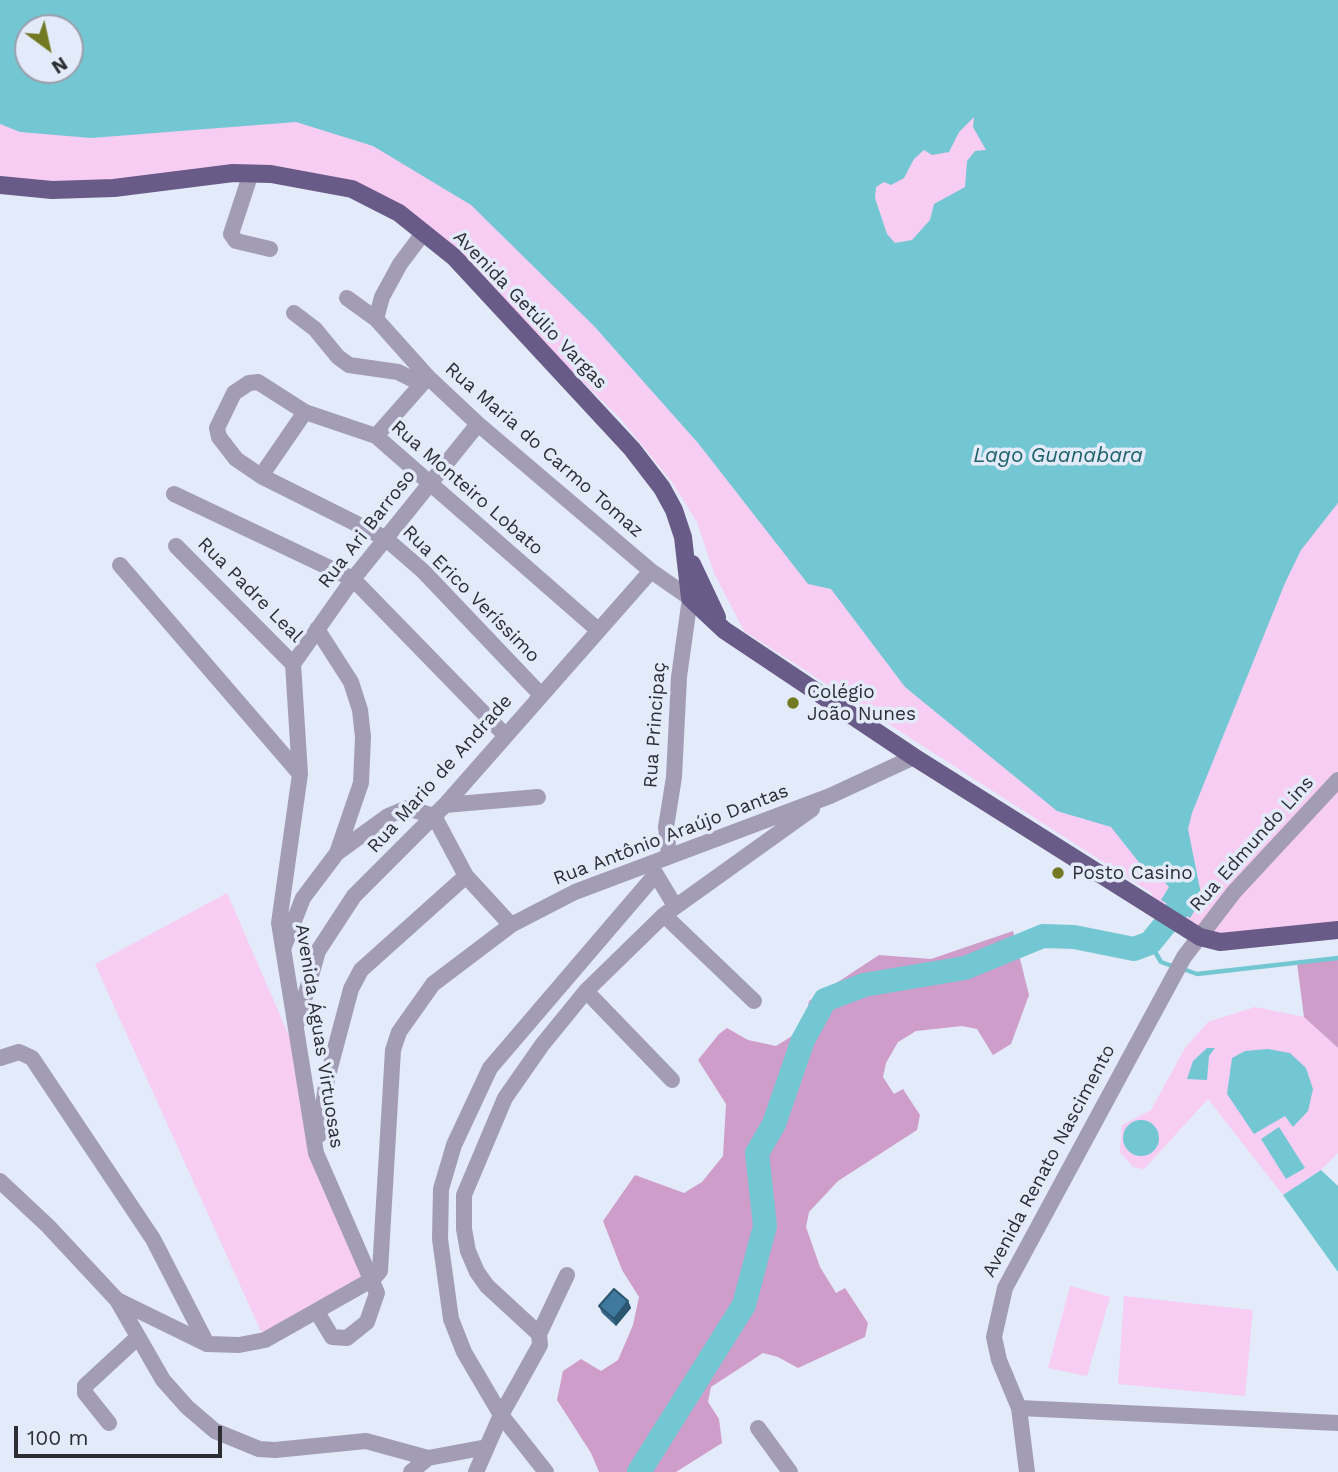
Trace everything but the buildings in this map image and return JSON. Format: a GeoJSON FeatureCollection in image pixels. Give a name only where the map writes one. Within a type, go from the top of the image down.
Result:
{"type":"FeatureCollection","features":[{"type":"Feature","properties":{"kind":"main road","name":"Avenida Getúlio Vargas"},"geometry":{"type":"LineString","coordinates":[[0,184],[52,190],[114,188],[251,173],[352,189],[399,212],[454,257],[632,449],[662,488],[699,584],[724,630]]}},
{"type":"Feature","properties":{"kind":"main road","name":"Avenida Getúlio Vargas"},"geometry":{"type":"LineString","coordinates":[[682,537],[690,598],[724,630],[914,757],[1192,932]]}},
{"type":"Feature","properties":{"kind":"main road"},"geometry":{"type":"LineString","coordinates":[[1192,932],[1220,942],[1338,930]]}},
{"type":"Feature","properties":{"kind":"street"},"geometry":{"type":"LineString","coordinates":[[251,173],[231,234],[236,241],[270,249]]}},
{"type":"Feature","properties":{"kind":"street"},"geometry":{"type":"LineString","coordinates":[[376,319],[382,297],[400,264],[424,232]]}},
{"type":"Feature","properties":{"kind":"street","name":"Rua Maria do Carmo Tomaz"},"geometry":{"type":"LineString","coordinates":[[347,298],[376,319],[425,381],[651,571],[690,598]]}},
{"type":"Feature","properties":{"kind":"street"},"geometry":{"type":"LineString","coordinates":[[294,313],[315,329],[338,357],[349,365],[398,372],[425,381],[376,436]]}},
{"type":"Feature","properties":{"kind":"street","name":"Rua Monteiro Lobato"},"geometry":{"type":"LineString","coordinates":[[258,382],[306,412],[376,436],[598,630]]}},
{"type":"Feature","properties":{"kind":"street","name":"Rua Erico Veríssimo"},"geometry":{"type":"LineString","coordinates":[[258,382],[249,383],[234,393],[217,428],[219,437],[236,459],[261,476],[385,538],[423,571],[541,695]]}},
{"type":"Feature","properties":{"kind":"street"},"geometry":{"type":"LineString","coordinates":[[261,476],[306,412]]}},
{"type":"Feature","properties":{"kind":"street","name":"Rua Ari Barroso"},"geometry":{"type":"LineString","coordinates":[[293,664],[353,579],[478,424]]}},
{"type":"Feature","properties":{"kind":"street"},"geometry":{"type":"LineString","coordinates":[[174,494],[353,579],[505,735]]}},
{"type":"Feature","properties":{"kind":"street","name":"Rua Padre Leal"},"geometry":{"type":"LineString","coordinates":[[176,546],[293,664]]}},
{"type":"Feature","properties":{"kind":"street"},"geometry":{"type":"LineString","coordinates":[[120,565],[300,774]]}},
{"type":"Feature","properties":{"kind":"street","name":"Rua Mario de Andrade"},"geometry":{"type":"LineString","coordinates":[[297,1027],[310,971],[334,924],[354,896],[440,811],[651,571]]}},
{"type":"Feature","properties":{"kind":"street","name":"Rua Principaç"},"geometry":{"type":"LineString","coordinates":[[669,855],[666,827],[674,776],[679,677],[690,598]]}},
{"type":"Feature","properties":{"kind":"street"},"geometry":{"type":"LineString","coordinates":[[283,949],[303,898],[337,853],[360,783],[363,737],[360,710],[351,682],[317,629]]}},
{"type":"Feature","properties":{"kind":"street","name":"Avenida Águas Virtuosas"},"geometry":{"type":"LineString","coordinates":[[293,664],[300,774],[279,910],[283,949],[316,1153],[373,1279]]}},
{"type":"Feature","properties":{"kind":"street","name":"Rua Antônio Araújo Dantas"},"geometry":{"type":"LineString","coordinates":[[317,1312],[332,1337],[341,1339],[354,1334],[367,1322],[375,1306],[377,1293],[373,1279],[382,1267],[393,1050],[399,1032],[433,984],[511,925],[575,892],[653,869],[669,855],[830,796],[914,757]]}},
{"type":"Feature","properties":{"kind":"street","name":"Rua Edmundo Lins"},"geometry":{"type":"LineString","coordinates":[[1184,957],[1192,932],[1234,892],[1338,780]]}},
{"type":"Feature","properties":{"kind":"street"},"geometry":{"type":"LineString","coordinates":[[539,1334],[487,1286],[477,1272],[468,1251],[464,1229],[464,1195],[505,1098],[542,1045],[586,991],[670,910],[830,796]]}},
{"type":"Feature","properties":{"kind":"street"},"geometry":{"type":"LineString","coordinates":[[337,853],[398,812],[416,809],[440,811],[538,797]]}},
{"type":"Feature","properties":{"kind":"street"},"geometry":{"type":"LineString","coordinates":[[440,811],[466,876],[511,925]]}},
{"type":"Feature","properties":{"kind":"street"},"geometry":{"type":"LineString","coordinates":[[546,1472],[502,1416],[464,1352],[451,1319],[440,1238],[441,1189],[454,1145],[490,1069],[653,869],[670,910],[754,1001]]}},
{"type":"Feature","properties":{"kind":"street"},"geometry":{"type":"LineString","coordinates":[[316,1153],[327,1079],[356,979],[374,956],[466,876]]}},
{"type":"Feature","properties":{"kind":"street","name":"Avenida Renato Nascimento"},"geometry":{"type":"LineString","coordinates":[[1027,1472],[1019,1408],[999,1360],[995,1337],[1004,1288],[1184,957]]}},
{"type":"Feature","properties":{"kind":"street"},"geometry":{"type":"LineString","coordinates":[[586,991],[673,1080]]}},
{"type":"Feature","properties":{"kind":"street"},"geometry":{"type":"LineString","coordinates":[[0,1058],[19,1052],[32,1058],[153,1239],[208,1345]]}},
{"type":"Feature","properties":{"kind":"street"},"geometry":{"type":"LineString","coordinates":[[0,1181],[48,1226],[117,1300],[163,1380],[187,1407],[215,1431],[259,1449],[275,1450],[366,1441],[428,1458],[487,1447]]}},
{"type":"Feature","properties":{"kind":"street"},"geometry":{"type":"LineString","coordinates":[[476,1472],[502,1416],[538,1352],[539,1334],[567,1275]]}},
{"type":"Feature","properties":{"kind":"street"},"geometry":{"type":"LineString","coordinates":[[117,1300],[208,1345],[231,1345],[265,1340],[373,1279]]}},
{"type":"Feature","properties":{"kind":"street"},"geometry":{"type":"LineString","coordinates":[[109,1423],[85,1393],[85,1386],[137,1338]]}},
{"type":"Feature","properties":{"kind":"street"},"geometry":{"type":"LineString","coordinates":[[1019,1408],[1338,1423]]}},
{"type":"Feature","properties":{"kind":"street"},"geometry":{"type":"LineString","coordinates":[[758,1428],[790,1472]]}},
{"type":"Feature","properties":{"kind":"street"},"geometry":{"type":"LineString","coordinates":[[411,1472],[428,1458]]}},
{"type":"Feature","properties":{"kind":"shaded area","name":"Lago Guanabara"},"geometry":{"type":"Polygon","coordinates":[[[0,0],[1338,0],[1338,923],[1198,936],[1148,906],[1153,894],[744,631],[714,573],[697,522],[672,482],[620,418],[454,257],[352,189],[271,174],[114,188],[0,185],[0,0]]]}},
{"type":"Feature","properties":{"kind":"shaded area"},"geometry":{"type":"Polygon","coordinates":[[[227,893],[293,1045],[308,1148],[370,1278],[264,1338],[95,964],[227,893]]]}},
{"type":"Feature","properties":{"kind":"shaded area"},"geometry":{"type":"Polygon","coordinates":[[[1013,931],[1029,995],[1011,1044],[993,1055],[977,1029],[962,1026],[916,1031],[898,1042],[886,1063],[883,1077],[894,1094],[903,1089],[920,1115],[917,1130],[838,1181],[809,1212],[806,1227],[820,1267],[836,1293],[845,1288],[868,1323],[865,1337],[798,1368],[778,1357],[763,1353],[711,1387],[708,1402],[719,1419],[722,1443],[676,1472],[599,1472],[591,1453],[557,1400],[563,1371],[581,1359],[601,1371],[618,1360],[633,1325],[639,1297],[622,1270],[603,1221],[635,1175],[684,1193],[702,1182],[723,1156],[726,1104],[698,1060],[727,1028],[748,1040],[776,1046],[803,1029],[809,1001],[879,955],[931,959],[1013,931]]]}},
{"type":"Feature","properties":{"kind":"shaded area"},"geometry":{"type":"Polygon","coordinates":[[[1338,958],[1338,1048],[1304,1017],[1297,963],[1338,958]]]}},
{"type":"Feature","properties":{"kind":"shaded area"},"geometry":{"type":"Polygon","coordinates":[[[1255,1007],[1304,1017],[1338,1048],[1338,1153],[1321,1170],[1283,1195],[1208,1099],[1144,1169],[1133,1167],[1120,1152],[1122,1125],[1151,1110],[1185,1048],[1208,1022],[1255,1007]]]}},
{"type":"Feature","properties":{"kind":"shaded area"},"geometry":{"type":"Polygon","coordinates":[[[1070,1286],[1110,1297],[1087,1376],[1048,1368],[1070,1286]]]}},
{"type":"Feature","properties":{"kind":"shaded area"},"geometry":{"type":"Polygon","coordinates":[[[1124,1296],[1253,1310],[1245,1396],[1118,1384],[1124,1296]]]}},
{"type":"Feature","properties":{"kind":"water","name":"Lago Guanabara"},"geometry":{"type":"Polygon","coordinates":[[[0,0],[1338,0],[1338,503],[1301,550],[1285,583],[1192,813],[1188,829],[1202,899],[1190,918],[1161,900],[1169,887],[1162,879],[1149,875],[1111,827],[1057,811],[905,687],[831,589],[808,584],[698,443],[594,326],[471,205],[373,146],[296,122],[91,138],[20,132],[0,124],[0,0]],[[974,117],[959,132],[949,152],[932,155],[924,150],[914,159],[904,178],[891,185],[884,182],[876,187],[875,198],[887,234],[895,243],[912,240],[930,220],[934,204],[965,187],[967,161],[975,151],[986,150],[973,127],[974,117]]]}},
{"type":"Feature","properties":{"kind":"water"},"geometry":{"type":"Polygon","coordinates":[[[1207,1048],[1215,1048],[1209,1056],[1207,1080],[1187,1079],[1193,1061],[1207,1048]]]}},
{"type":"Feature","properties":{"kind":"water"},"geometry":{"type":"Polygon","coordinates":[[[1268,1049],[1290,1053],[1306,1068],[1313,1089],[1308,1111],[1293,1127],[1285,1116],[1254,1134],[1227,1094],[1232,1058],[1245,1051],[1268,1049]]]}},
{"type":"Feature","properties":{"kind":"water"},"geometry":{"type":"Polygon","coordinates":[[[1141,1120],[1154,1125],[1159,1138],[1154,1151],[1141,1156],[1128,1151],[1123,1138],[1128,1125],[1141,1120]]]}},
{"type":"Feature","properties":{"kind":"water"},"geometry":{"type":"Polygon","coordinates":[[[1279,1127],[1305,1168],[1286,1179],[1261,1139],[1279,1127]]]}},
{"type":"Feature","properties":{"kind":"water"},"geometry":{"type":"Polygon","coordinates":[[[1321,1170],[1338,1186],[1338,1272],[1283,1195],[1321,1170]]]}},
{"type":"Feature","properties":{"kind":"waterway"},"geometry":{"type":"LineString","coordinates":[[639,1472],[744,1305],[765,1226],[757,1153],[774,1124],[803,1040],[825,1000],[864,985],[965,968],[1043,936],[1074,937],[1134,949],[1150,943],[1177,910]]}},
{"type":"Feature","properties":{"kind":"waterway"},"geometry":{"type":"LineString","coordinates":[[1150,943],[1161,962],[1175,967]]}},
{"type":"Feature","properties":{"kind":"waterway"},"geometry":{"type":"LineString","coordinates":[[1183,969],[1197,974],[1338,958]]}},
{"type":"Feature","properties":{"kind":"place","name":"Colégio João Nunes"},"geometry":{"type":"Point","coordinates":[793,703]}},
{"type":"Feature","properties":{"kind":"place","name":"Posto Casino"},"geometry":{"type":"Point","coordinates":[1058,873]}}]}
